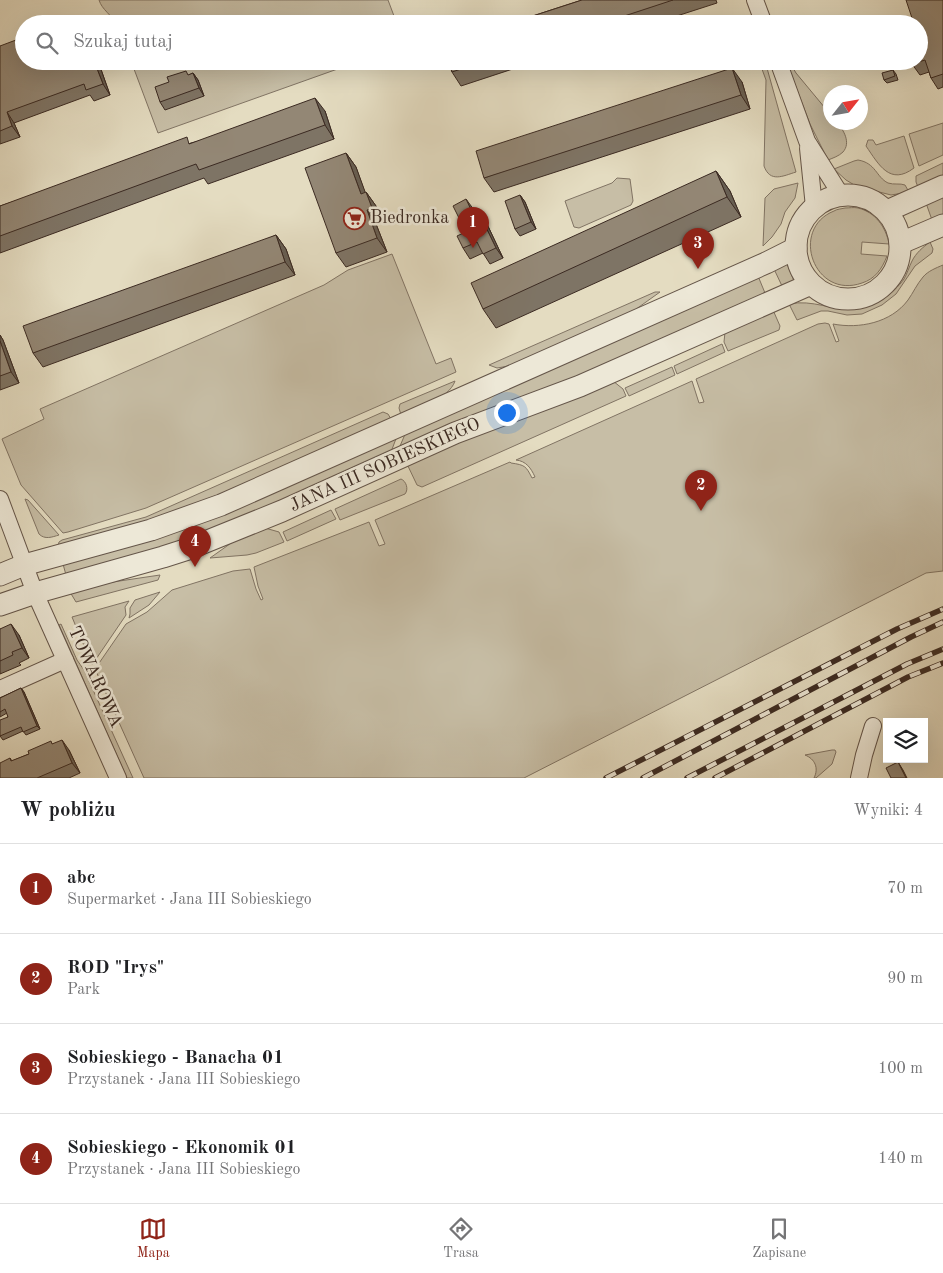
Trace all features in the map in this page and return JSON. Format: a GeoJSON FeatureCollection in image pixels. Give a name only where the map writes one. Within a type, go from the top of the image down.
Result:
{"type":"FeatureCollection","features":[{"type":"Feature","properties":{"kind":"street"},"geometry":{"type":"LineString","coordinates":[[755,0],[761,15]]}},
{"type":"Feature","properties":{"kind":"street"},"geometry":{"type":"LineString","coordinates":[[781,70],[808,141],[841,194]]}},
{"type":"Feature","properties":{"kind":"street"},"geometry":{"type":"LineString","coordinates":[[808,141],[814,207]]}},
{"type":"Feature","properties":{"kind":"street"},"geometry":{"type":"LineString","coordinates":[[887,211],[943,186]]}},
{"type":"Feature","properties":{"kind":"street"},"geometry":{"type":"LineString","coordinates":[[841,194],[853,194],[877,202],[894,220],[901,243],[900,257],[888,282],[877,291],[868,295],[849,299],[828,295],[811,284],[800,267],[796,248],[798,232],[804,218],[814,207],[827,199],[841,194]]}},
{"type":"Feature","properties":{"kind":"street"},"geometry":{"type":"LineString","coordinates":[[901,243],[943,225]]}},
{"type":"Feature","properties":{"kind":"street","name":"JANA III SOBIESKIEGO"},"geometry":{"type":"LineString","coordinates":[[0,575],[24,565],[152,530],[221,505],[796,248]]}},
{"type":"Feature","properties":{"kind":"street","name":"JANA III SOBIESKIEGO"},"geometry":{"type":"LineString","coordinates":[[0,605],[35,593],[188,549],[282,511],[455,433],[580,386],[811,284]]}},
{"type":"Feature","properties":{"kind":"street"},"geometry":{"type":"LineString","coordinates":[[0,499],[35,593]]}},
{"type":"Feature","properties":{"kind":"street","name":"TOWAROWA"},"geometry":{"type":"LineString","coordinates":[[35,593],[118,778]]}},
{"type":"Feature","properties":{"kind":"street"},"geometry":{"type":"LineString","coordinates":[[0,689],[65,660]]}},
{"type":"Feature","properties":{"kind":"street"},"geometry":{"type":"LineString","coordinates":[[859,778],[873,726]]}},
{"type":"Feature","properties":{"kind":"shaded area"},"geometry":{"type":"Polygon","coordinates":[[[99,0],[388,0],[394,15],[109,15],[99,0]]]}},
{"type":"Feature","properties":{"kind":"shaded area"},"geometry":{"type":"Polygon","coordinates":[[[134,70],[335,70],[158,133],[134,70]]]}},
{"type":"Feature","properties":{"kind":"shaded area"},"geometry":{"type":"Polygon","coordinates":[[[762,70],[768,70],[796,172],[777,177],[770,175],[764,166],[766,80],[762,70]]]}},
{"type":"Feature","properties":{"kind":"shaded area"},"geometry":{"type":"Polygon","coordinates":[[[789,70],[794,70],[823,106],[823,130],[842,130],[844,133],[846,145],[843,152],[828,160],[810,124],[789,70]]]}},
{"type":"Feature","properties":{"kind":"shaded area"},"geometry":{"type":"Polygon","coordinates":[[[943,123],[943,155],[919,166],[909,134],[943,123]]]}},
{"type":"Feature","properties":{"kind":"shaded area"},"geometry":{"type":"Polygon","coordinates":[[[904,136],[914,168],[906,173],[892,174],[881,166],[866,146],[868,140],[873,140],[876,145],[904,136]]]}},
{"type":"Feature","properties":{"kind":"shaded area"},"geometry":{"type":"Polygon","coordinates":[[[858,160],[869,164],[888,183],[905,185],[909,192],[891,195],[856,186],[834,169],[858,160]]]}},
{"type":"Feature","properties":{"kind":"shaded area"},"geometry":{"type":"Polygon","coordinates":[[[943,163],[943,176],[918,187],[916,176],[943,163]]]}},
{"type":"Feature","properties":{"kind":"shaded area"},"geometry":{"type":"Polygon","coordinates":[[[617,178],[630,179],[633,201],[631,205],[579,228],[574,227],[565,201],[612,183],[617,178]]]}},
{"type":"Feature","properties":{"kind":"shaded area"},"geometry":{"type":"Polygon","coordinates":[[[798,183],[795,198],[785,212],[781,224],[763,246],[765,198],[774,189],[798,183]]]}},
{"type":"Feature","properties":{"kind":"shaded area"},"geometry":{"type":"Polygon","coordinates":[[[943,196],[943,215],[932,220],[926,203],[943,196]]]}},
{"type":"Feature","properties":{"kind":"shaded area"},"geometry":{"type":"Polygon","coordinates":[[[858,208],[870,213],[879,221],[889,244],[862,242],[861,254],[887,256],[883,265],[871,279],[862,283],[845,286],[831,281],[820,272],[813,260],[810,246],[813,232],[820,220],[835,210],[858,208]]]}},
{"type":"Feature","properties":{"kind":"shaded area"},"geometry":{"type":"Polygon","coordinates":[[[930,242],[933,249],[932,253],[915,266],[896,294],[882,305],[862,314],[847,315],[821,311],[797,320],[789,304],[806,303],[855,309],[876,303],[900,285],[916,255],[930,242]]]}},
{"type":"Feature","properties":{"kind":"shaded area"},"geometry":{"type":"Polygon","coordinates":[[[392,254],[436,364],[451,358],[456,372],[146,508],[68,532],[63,533],[21,485],[2,439],[44,419],[40,409],[324,285],[348,270],[392,254]]]}},
{"type":"Feature","properties":{"kind":"shaded area"},"geometry":{"type":"Polygon","coordinates":[[[786,264],[794,281],[782,286],[774,269],[786,264]]]}},
{"type":"Feature","properties":{"kind":"shaded area"},"geometry":{"type":"Polygon","coordinates":[[[943,265],[943,571],[926,573],[524,778],[144,778],[95,669],[126,624],[147,612],[172,590],[233,571],[250,569],[261,600],[263,599],[254,567],[369,522],[379,546],[385,544],[375,520],[510,462],[524,467],[532,478],[535,477],[528,466],[516,460],[692,381],[699,403],[704,402],[696,379],[818,324],[829,324],[836,342],[839,341],[833,324],[864,325],[884,319],[901,308],[925,275],[943,265]]]}},
{"type":"Feature","properties":{"kind":"shaded area"},"geometry":{"type":"Polygon","coordinates":[[[758,276],[765,293],[578,376],[400,446],[406,432],[758,276]]]}},
{"type":"Feature","properties":{"kind":"shaded area"},"geometry":{"type":"Polygon","coordinates":[[[655,292],[660,292],[632,312],[509,366],[497,368],[489,365],[655,292]]]}},
{"type":"Feature","properties":{"kind":"shaded area"},"geometry":{"type":"Polygon","coordinates":[[[773,310],[780,326],[779,330],[728,351],[724,342],[725,332],[773,310]]]}},
{"type":"Feature","properties":{"kind":"shaded area"},"geometry":{"type":"Polygon","coordinates":[[[722,344],[725,352],[677,374],[674,366],[722,344]]]}},
{"type":"Feature","properties":{"kind":"shaded area"},"geometry":{"type":"Polygon","coordinates":[[[672,367],[675,375],[629,396],[625,388],[672,367]]]}},
{"type":"Feature","properties":{"kind":"shaded area"},"geometry":{"type":"Polygon","coordinates":[[[455,381],[452,387],[439,398],[401,415],[400,404],[455,381]]]}},
{"type":"Feature","properties":{"kind":"shaded area"},"geometry":{"type":"Polygon","coordinates":[[[613,381],[623,389],[626,396],[422,487],[417,485],[407,464],[460,441],[613,381]]]}},
{"type":"Feature","properties":{"kind":"shaded area"},"geometry":{"type":"Polygon","coordinates":[[[383,412],[388,414],[391,419],[245,485],[175,513],[58,546],[62,540],[146,517],[383,412]]]}},
{"type":"Feature","properties":{"kind":"shaded area"},"geometry":{"type":"Polygon","coordinates":[[[397,436],[391,452],[240,519],[196,537],[66,575],[63,564],[397,436]]]}},
{"type":"Feature","properties":{"kind":"shaded area"},"geometry":{"type":"Polygon","coordinates":[[[401,479],[406,485],[407,490],[405,494],[340,520],[335,509],[401,479]]]}},
{"type":"Feature","properties":{"kind":"shaded area"},"geometry":{"type":"Polygon","coordinates":[[[25,499],[59,535],[46,537],[39,534],[25,499]]]}},
{"type":"Feature","properties":{"kind":"shaded area"},"geometry":{"type":"Polygon","coordinates":[[[331,510],[336,519],[287,541],[283,532],[331,510]]]}},
{"type":"Feature","properties":{"kind":"shaded area"},"geometry":{"type":"Polygon","coordinates":[[[265,528],[279,532],[284,542],[247,555],[210,558],[234,541],[265,528]]]}},
{"type":"Feature","properties":{"kind":"shaded area"},"geometry":{"type":"Polygon","coordinates":[[[160,575],[158,580],[76,602],[70,592],[106,583],[160,575]]]}},
{"type":"Feature","properties":{"kind":"shaded area"},"geometry":{"type":"Polygon","coordinates":[[[160,592],[149,605],[129,618],[130,608],[135,600],[160,592]]]}},
{"type":"Feature","properties":{"kind":"shaded area"},"geometry":{"type":"Polygon","coordinates":[[[129,601],[125,607],[126,615],[92,665],[72,617],[129,601]]]}},
{"type":"Feature","properties":{"kind":"shaded area"},"geometry":{"type":"Polygon","coordinates":[[[61,624],[133,778],[127,778],[59,625],[61,624]]]}},
{"type":"Feature","properties":{"kind":"shaded area"},"geometry":{"type":"Polygon","coordinates":[[[832,750],[836,752],[832,764],[814,778],[815,764],[805,755],[832,750]]]}},
{"type":"Feature","properties":{"kind":"building"},"geometry":{"type":"Polygon","coordinates":[[[582,0],[673,0],[627,15],[536,15],[582,0]]]}},
{"type":"Feature","properties":{"kind":"building"},"geometry":{"type":"Polygon","coordinates":[[[906,0],[943,0],[943,74],[931,78],[928,69],[928,15],[911,15],[906,0]]]}},
{"type":"Feature","properties":{"kind":"building"},"geometry":{"type":"Polygon","coordinates":[[[15,40],[15,70],[98,70],[103,84],[86,90],[84,84],[7,112],[12,126],[0,131],[0,46],[15,40]]]}},
{"type":"Feature","properties":{"kind":"building"},"geometry":{"type":"Polygon","coordinates":[[[726,70],[733,70],[741,95],[484,178],[476,151],[726,70]]]}},
{"type":"Feature","properties":{"kind":"building"},"geometry":{"type":"Polygon","coordinates":[[[893,70],[895,76],[884,80],[882,73],[893,70]]]}},
{"type":"Feature","properties":{"kind":"building"},"geometry":{"type":"Polygon","coordinates":[[[186,71],[188,75],[193,73],[199,88],[160,102],[155,87],[169,82],[167,77],[186,71]]]}},
{"type":"Feature","properties":{"kind":"building"},"geometry":{"type":"Polygon","coordinates":[[[315,98],[325,125],[199,170],[196,164],[0,236],[0,206],[187,137],[189,144],[315,98]]]}},
{"type":"Feature","properties":{"kind":"building","name":"Biedronka"},"geometry":{"type":"Polygon","coordinates":[[[346,153],[361,194],[366,192],[372,208],[367,210],[377,238],[336,253],[305,168],[346,153]]]}},
{"type":"Feature","properties":{"kind":"building"},"geometry":{"type":"Polygon","coordinates":[[[716,171],[727,197],[483,309],[471,283],[716,171]]]}},
{"type":"Feature","properties":{"kind":"building"},"geometry":{"type":"Polygon","coordinates":[[[520,195],[531,222],[515,229],[505,201],[520,195]]]}},
{"type":"Feature","properties":{"kind":"building"},"geometry":{"type":"Polygon","coordinates":[[[466,199],[473,214],[478,211],[496,248],[483,254],[477,242],[463,248],[457,236],[472,229],[465,215],[459,218],[453,206],[466,199]]]}},
{"type":"Feature","properties":{"kind":"building"},"geometry":{"type":"Polygon","coordinates":[[[276,235],[285,262],[33,353],[23,326],[276,235]]]}},
{"type":"Feature","properties":{"kind":"building"},"geometry":{"type":"Polygon","coordinates":[[[0,341],[11,372],[0,376],[0,341]]]}},
{"type":"Feature","properties":{"kind":"building"},"geometry":{"type":"Polygon","coordinates":[[[11,624],[22,648],[12,652],[13,655],[0,661],[0,629],[11,624]]]}},
{"type":"Feature","properties":{"kind":"building"},"geometry":{"type":"Polygon","coordinates":[[[21,688],[37,726],[23,732],[21,727],[0,736],[0,720],[8,717],[5,709],[0,712],[0,698],[21,688]]]}},
{"type":"Feature","properties":{"kind":"building"},"geometry":{"type":"Polygon","coordinates":[[[62,740],[72,763],[37,778],[0,778],[0,763],[10,758],[11,761],[29,754],[28,751],[51,741],[52,744],[62,740]]]}},
{"type":"Feature","properties":{"kind":"building"},"geometry":{"type":"Polygon","coordinates":[[[898,763],[906,778],[891,778],[886,768],[898,763]]]}},
{"type":"Feature","properties":{"kind":"railway"},"geometry":{"type":"LineString","coordinates":[[606,778],[897,629],[943,609]]}},
{"type":"Feature","properties":{"kind":"railway"},"geometry":{"type":"LineString","coordinates":[[643,778],[943,622]]}},
{"type":"Feature","properties":{"kind":"railway"},"geometry":{"type":"LineString","coordinates":[[687,778],[907,664],[943,649]]}},
{"type":"Feature","properties":{"kind":"railway"},"geometry":{"type":"LineString","coordinates":[[715,778],[908,677],[943,663]]}},
{"type":"Feature","properties":{"kind":"place","name":"Biedronka"},"geometry":{"type":"Point","coordinates":[354,218]}},
{"type":"Feature","properties":{"kind":"place","name":"abc"},"geometry":{"type":"Point","coordinates":[473,248]}},
{"type":"Feature","properties":{"kind":"place","name":"Sobieskiego - Banacha 01"},"geometry":{"type":"Point","coordinates":[698,269]}},
{"type":"Feature","properties":{"kind":"place","name":"ROD \"Irys\""},"geometry":{"type":"Point","coordinates":[701,511]}},
{"type":"Feature","properties":{"kind":"place","name":"Sobieskiego - Ekonomik 01"},"geometry":{"type":"Point","coordinates":[195,567]}}]}
